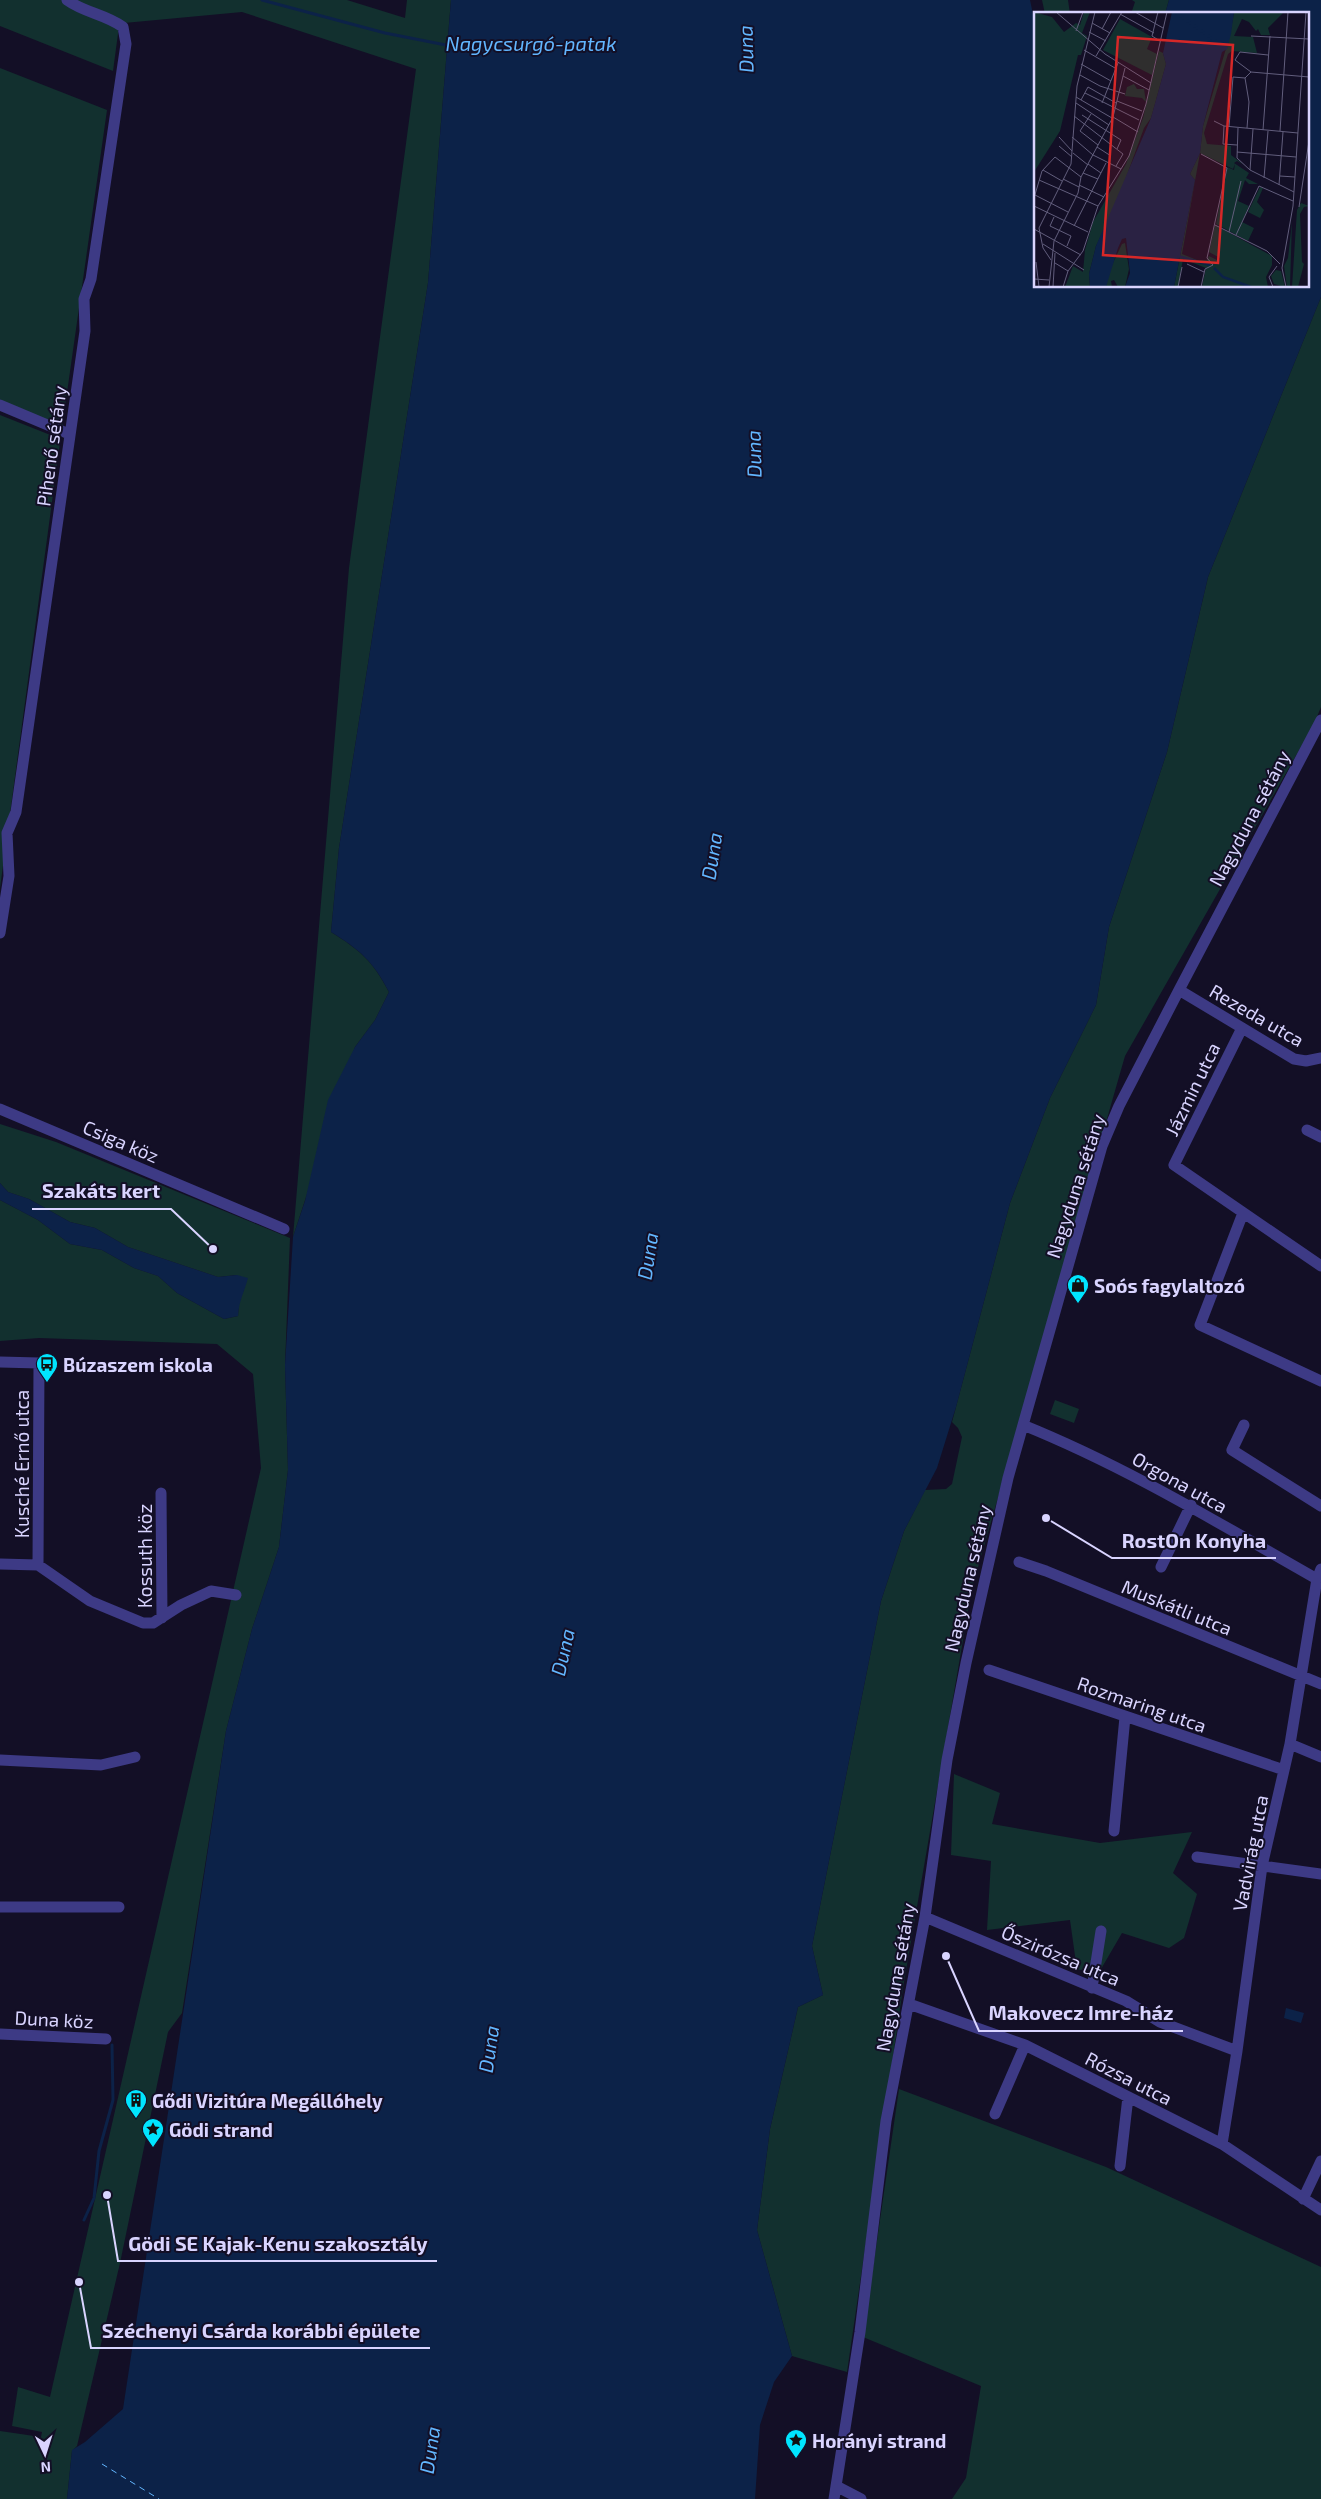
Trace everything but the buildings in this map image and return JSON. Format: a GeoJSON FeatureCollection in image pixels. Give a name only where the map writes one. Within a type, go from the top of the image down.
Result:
{"type":"FeatureCollection","features":[{"type":"Feature","properties":{"kind":"street","name":"Pihenő sétány"},"geometry":{"type":"LineString","coordinates":[[0,933],[9,876],[8,833],[16,812],[85,331],[84,298],[91,279],[126,44],[123,27],[114,20],[83,11],[66,0]]}},
{"type":"Feature","properties":{"kind":"street"},"geometry":{"type":"LineString","coordinates":[[0,405],[69,434]]}},
{"type":"Feature","properties":{"kind":"street","name":"Nagyduna sétány"},"geometry":{"type":"LineString","coordinates":[[834,2499],[860,2332],[886,2121],[925,1917],[947,1760],[966,1662],[1008,1478],[1102,1146],[1119,1106],[1321,720]]}},
{"type":"Feature","properties":{"kind":"street","name":"Rezeda utca"},"geometry":{"type":"LineString","coordinates":[[1179,990],[1294,1059],[1306,1061],[1321,1058]]}},
{"type":"Feature","properties":{"kind":"street","name":"Jázmin utca"},"geometry":{"type":"LineString","coordinates":[[1242,1028],[1174,1165],[1243,1213]]}},
{"type":"Feature","properties":{"kind":"street","name":"Csiga köz"},"geometry":{"type":"LineString","coordinates":[[0,1109],[284,1229]]}},
{"type":"Feature","properties":{"kind":"street"},"geometry":{"type":"LineString","coordinates":[[1307,1130],[1321,1137]]}},
{"type":"Feature","properties":{"kind":"street"},"geometry":{"type":"LineString","coordinates":[[1321,1266],[1243,1213],[1200,1325],[1321,1381]]}},
{"type":"Feature","properties":{"kind":"street","name":"Kusché Ernő utca"},"geometry":{"type":"LineString","coordinates":[[0,1362],[40,1362],[38,1565]]}},
{"type":"Feature","properties":{"kind":"street","name":"Orgona utca"},"geometry":{"type":"LineString","coordinates":[[1023,1425],[1069,1444],[1191,1505],[1319,1574]]}},
{"type":"Feature","properties":{"kind":"street"},"geometry":{"type":"LineString","coordinates":[[1244,1426],[1232,1450],[1321,1506]]}},
{"type":"Feature","properties":{"kind":"street","name":"Kossuth köz"},"geometry":{"type":"LineString","coordinates":[[161,1493],[162,1618]]}},
{"type":"Feature","properties":{"kind":"street"},"geometry":{"type":"LineString","coordinates":[[1161,1567],[1191,1505]]}},
{"type":"Feature","properties":{"kind":"street","name":"Muskátli utca"},"geometry":{"type":"LineString","coordinates":[[1019,1562],[1321,1684]]}},
{"type":"Feature","properties":{"kind":"street"},"geometry":{"type":"LineString","coordinates":[[0,1564],[38,1565],[90,1601],[143,1622],[153,1623],[181,1605],[211,1591],[236,1595]]}},
{"type":"Feature","properties":{"kind":"street","name":"Vadvirág utca"},"geometry":{"type":"LineString","coordinates":[[1222,2144],[1237,2051],[1262,1866],[1290,1744],[1319,1574]]}},
{"type":"Feature","properties":{"kind":"street","name":"Rozmaring utca"},"geometry":{"type":"LineString","coordinates":[[988,1670],[1284,1770]]}},
{"type":"Feature","properties":{"kind":"street"},"geometry":{"type":"LineString","coordinates":[[1114,1831],[1125,1717]]}},
{"type":"Feature","properties":{"kind":"street"},"geometry":{"type":"LineString","coordinates":[[1290,1744],[1321,1757]]}},
{"type":"Feature","properties":{"kind":"street"},"geometry":{"type":"LineString","coordinates":[[0,1760],[101,1765],[135,1758]]}},
{"type":"Feature","properties":{"kind":"street"},"geometry":{"type":"LineString","coordinates":[[1198,1857],[1321,1874]]}},
{"type":"Feature","properties":{"kind":"street"},"geometry":{"type":"LineString","coordinates":[[0,1907],[119,1907]]}},
{"type":"Feature","properties":{"kind":"street","name":"Őszirózsa utca"},"geometry":{"type":"LineString","coordinates":[[925,1917],[1126,2001],[1160,2022],[1237,2051]]}},
{"type":"Feature","properties":{"kind":"street"},"geometry":{"type":"LineString","coordinates":[[1092,1988],[1101,1931]]}},
{"type":"Feature","properties":{"kind":"street","name":"Rózsa utca"},"geometry":{"type":"LineString","coordinates":[[909,2004],[1025,2045],[1222,2144],[1321,2210]]}},
{"type":"Feature","properties":{"kind":"street","name":"Duna köz"},"geometry":{"type":"LineString","coordinates":[[0,2034],[106,2039]]}},
{"type":"Feature","properties":{"kind":"street"},"geometry":{"type":"LineString","coordinates":[[995,2114],[1025,2045]]}},
{"type":"Feature","properties":{"kind":"street"},"geometry":{"type":"LineString","coordinates":[[1120,2166],[1128,2097]]}},
{"type":"Feature","properties":{"kind":"street"},"geometry":{"type":"LineString","coordinates":[[1303,2199],[1321,2161]]}},
{"type":"Feature","properties":{"kind":"street"},"geometry":{"type":"LineString","coordinates":[[836,2486],[861,2499]]}},
{"type":"Feature","properties":{"kind":"green space"},"geometry":{"type":"Polygon","coordinates":[[[0,0],[347,0],[405,18],[407,0],[451,0],[428,283],[339,848],[331,932],[365,957],[389,992],[375,1020],[355,1047],[293,1237],[349,568],[416,69],[242,12],[124,23],[119,26],[113,71],[0,26],[0,0]]]}},
{"type":"Feature","properties":{"kind":"green space"},"geometry":{"type":"Polygon","coordinates":[[[1042,0],[1068,0],[1070,12],[1045,12],[1042,0]]]}},
{"type":"Feature","properties":{"kind":"green space"},"geometry":{"type":"Polygon","coordinates":[[[1132,0],[1169,0],[1166,12],[1132,12],[1135,2],[1132,0]]]}},
{"type":"Feature","properties":{"kind":"green space"},"geometry":{"type":"Polygon","coordinates":[[[0,68],[107,110],[62,428],[0,401],[0,68]]]}},
{"type":"Feature","properties":{"kind":"green space"},"geometry":{"type":"Polygon","coordinates":[[[1321,297],[1321,707],[1314,724],[1125,1056],[972,1588],[903,1988],[847,2372],[792,2356],[757,2230],[770,2129],[798,2007],[823,1995],[812,1946],[881,1601],[904,1531],[925,1490],[946,1489],[952,1484],[962,1437],[958,1428],[952,1422],[1010,1203],[1050,1098],[1096,1005],[1109,927],[1167,752],[1208,577],[1321,297]]]}},
{"type":"Feature","properties":{"kind":"green space"},"geometry":{"type":"Polygon","coordinates":[[[0,415],[58,438],[61,435],[0,888],[0,415]]]}},
{"type":"Feature","properties":{"kind":"green space"},"geometry":{"type":"Polygon","coordinates":[[[0,1124],[56,1142],[290,1238],[285,1365],[288,1470],[279,1547],[252,1629],[226,1731],[182,2013],[168,2032],[120,2263],[77,2446],[72,2451],[67,2499],[0,2499],[0,2431],[41,2437],[42,2432],[12,2426],[18,2387],[50,2397],[261,1468],[253,1374],[217,1344],[39,1338],[0,1341],[0,1200],[38,1220],[70,1244],[102,1250],[134,1268],[158,1276],[177,1293],[224,1319],[238,1316],[239,1299],[244,1290],[237,1275],[218,1277],[128,1247],[95,1228],[70,1222],[29,1199],[8,1192],[0,1183],[0,1124]]]}},
{"type":"Feature","properties":{"kind":"green space"},"geometry":{"type":"Polygon","coordinates":[[[1055,1400],[1079,1409],[1074,1423],[1050,1414],[1055,1400]]]}},
{"type":"Feature","properties":{"kind":"green space"},"geometry":{"type":"Polygon","coordinates":[[[954,1774],[1000,1793],[992,1824],[1100,1843],[1192,1832],[1173,1873],[1197,1894],[1184,1938],[1169,1948],[1122,1933],[1101,1969],[1077,1970],[1070,1920],[987,1930],[991,1861],[951,1855],[954,1774]]]}},
{"type":"Feature","properties":{"kind":"green space"},"geometry":{"type":"Polygon","coordinates":[[[899,2089],[1106,2167],[1321,2267],[1321,2499],[952,2499],[966,2478],[981,2386],[863,2337],[899,2089]]]}},
{"type":"Feature","properties":{"kind":"water","name":"Duna"},"geometry":{"type":"Polygon","coordinates":[[[451,0],[1030,0],[1034,19],[1034,288],[1308,288],[1308,12],[1166,12],[1169,0],[1321,0],[1321,297],[1208,577],[1167,752],[1109,927],[1096,1005],[1050,1098],[1010,1203],[956,1407],[937,1468],[904,1531],[881,1601],[812,1946],[823,1995],[798,2007],[770,2129],[757,2230],[792,2356],[774,2382],[760,2425],[755,2499],[67,2499],[72,2450],[85,2442],[123,2409],[226,1731],[252,1629],[279,1547],[288,1470],[285,1365],[293,1237],[305,1201],[328,1100],[355,1047],[375,1020],[389,992],[365,957],[331,932],[339,848],[428,283],[451,0]]]}},
{"type":"Feature","properties":{"kind":"water"},"geometry":{"type":"Polygon","coordinates":[[[0,1183],[8,1192],[29,1199],[70,1222],[95,1228],[128,1247],[218,1277],[237,1275],[248,1278],[238,1316],[224,1319],[177,1293],[158,1276],[134,1268],[102,1250],[70,1244],[38,1220],[0,1200],[0,1183]]]}},
{"type":"Feature","properties":{"kind":"water"},"geometry":{"type":"Polygon","coordinates":[[[1286,2008],[1304,2013],[1301,2023],[1284,2018],[1286,2008]]]}},
{"type":"Feature","properties":{"kind":"waterway","name":"Nagycsurgó-patak"},"geometry":{"type":"LineString","coordinates":[[262,0],[385,33],[451,46]]}},
{"type":"Feature","properties":{"kind":"waterway"},"geometry":{"type":"LineString","coordinates":[[84,2220],[94,2198],[99,2151],[113,2100],[112,2045]]}},
{"type":"Feature","properties":{"kind":"ferry route"},"geometry":{"type":"LineString","coordinates":[[102,2464],[159,2499]]}},
{"type":"Feature","properties":{"kind":"place","name":"Szakáts kert"},"geometry":{"type":"Point","coordinates":[213,1249]}},
{"type":"Feature","properties":{"kind":"place","name":"Soós fagylaltozó"},"geometry":{"type":"Point","coordinates":[1078,1304]}},
{"type":"Feature","properties":{"kind":"place","name":"Búzaszem iskola"},"geometry":{"type":"Point","coordinates":[47,1383]}},
{"type":"Feature","properties":{"kind":"place","name":"RostOn Konyha"},"geometry":{"type":"Point","coordinates":[1046,1518]}},
{"type":"Feature","properties":{"kind":"place","name":"Makovecz Imre-ház"},"geometry":{"type":"Point","coordinates":[946,1956]}},
{"type":"Feature","properties":{"kind":"place","name":"Gődi Vizitúra Megállóhely"},"geometry":{"type":"Point","coordinates":[136,2119]}},
{"type":"Feature","properties":{"kind":"place","name":"Gödi strand"},"geometry":{"type":"Point","coordinates":[153,2148]}},
{"type":"Feature","properties":{"kind":"place","name":"Gödi SE Kajak-Kenu szakosztály"},"geometry":{"type":"Point","coordinates":[107,2195]}},
{"type":"Feature","properties":{"kind":"place","name":"Széchenyi Csárda korábbi épülete"},"geometry":{"type":"Point","coordinates":[79,2282]}},
{"type":"Feature","properties":{"kind":"place","name":"Horányi strand"},"geometry":{"type":"Point","coordinates":[796,2459]}}]}
